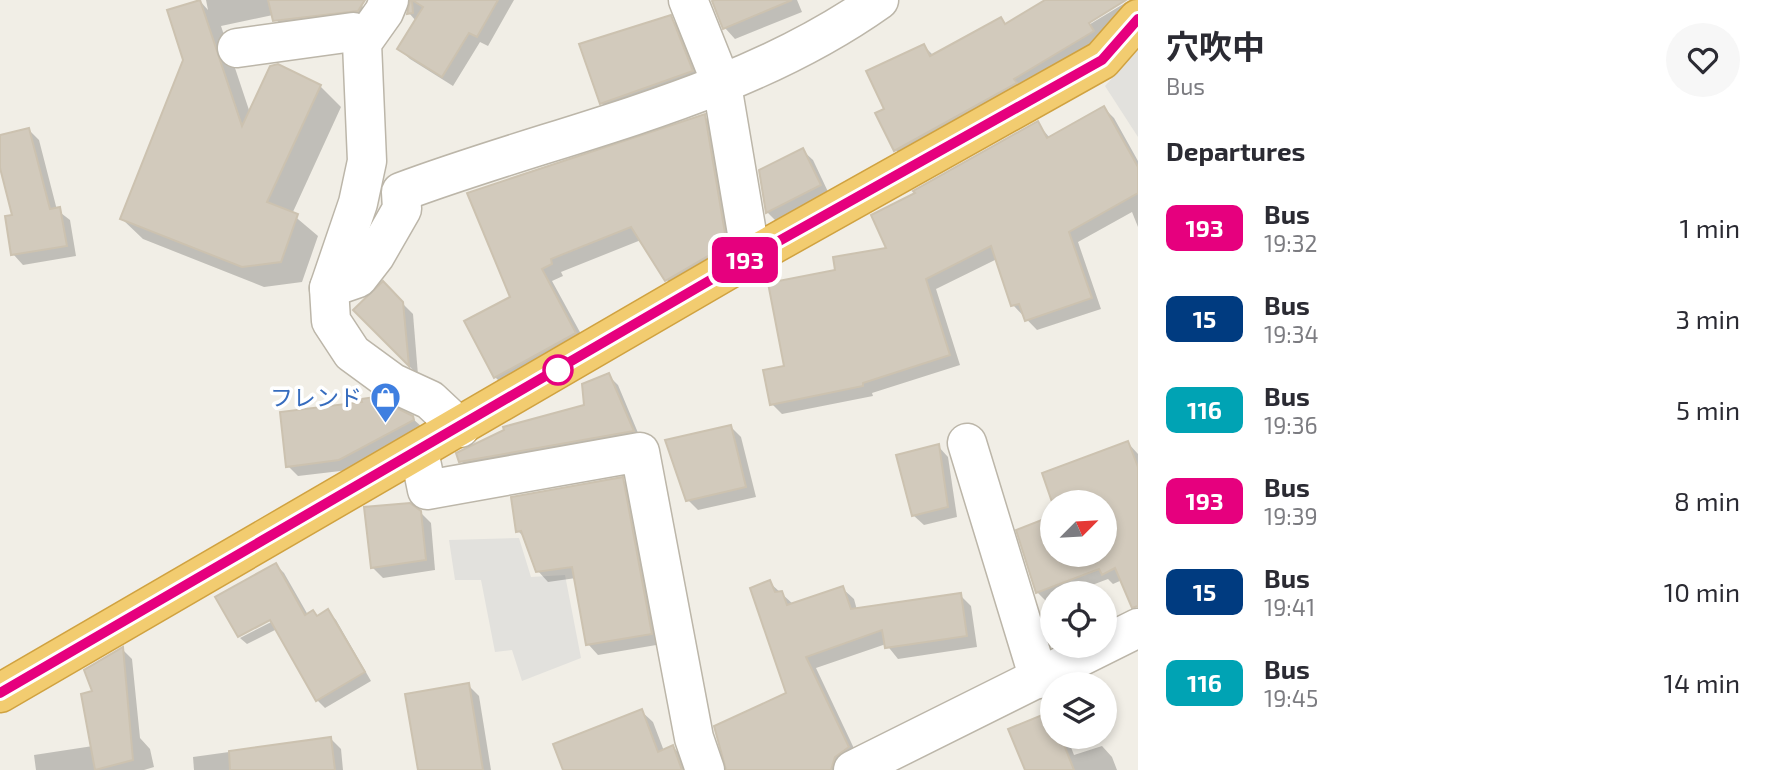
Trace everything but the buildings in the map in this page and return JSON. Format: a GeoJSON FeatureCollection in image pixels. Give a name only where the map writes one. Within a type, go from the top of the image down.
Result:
{"type":"FeatureCollection","features":[{"type":"Feature","properties":{"kind":"highway"},"geometry":{"type":"LineString","coordinates":[[0,693],[751,257],[1102,60],[1138,19]]}},
{"type":"Feature","properties":{"kind":"street"},"geometry":{"type":"LineString","coordinates":[[362,43],[384,12],[388,0]]}},
{"type":"Feature","properties":{"kind":"street"},"geometry":{"type":"LineString","coordinates":[[688,0],[722,85],[751,257]]}},
{"type":"Feature","properties":{"kind":"street"},"geometry":{"type":"LineString","coordinates":[[329,288],[358,278],[375,256],[402,209],[401,192],[722,85],[855,17],[878,0]]}},
{"type":"Feature","properties":{"kind":"street"},"geometry":{"type":"LineString","coordinates":[[237,48],[353,32],[362,43],[368,161],[358,203],[329,288],[331,321],[352,353],[393,383],[430,400],[460,428]]}},
{"type":"Feature","properties":{"kind":"street"},"geometry":{"type":"LineString","coordinates":[[967,443],[1039,679]]}},
{"type":"Feature","properties":{"kind":"street"},"geometry":{"type":"LineString","coordinates":[[419,451],[427,490],[640,452],[694,738],[705,770]]}},
{"type":"Feature","properties":{"kind":"street"},"geometry":{"type":"LineString","coordinates":[[853,770],[1138,628]]}},
{"type":"Feature","properties":{"kind":"shaded area"},"geometry":{"type":"Polygon","coordinates":[[[1138,50],[1138,137],[1105,86],[1138,50]]]}},
{"type":"Feature","properties":{"kind":"shaded area"},"geometry":{"type":"Polygon","coordinates":[[[519,538],[531,577],[565,575],[581,658],[522,681],[512,650],[495,652],[481,580],[455,580],[449,540],[519,538]]]}},
{"type":"Feature","properties":{"kind":"bus line","name":"193"},"geometry":{"type":"LineString","coordinates":[[0,693],[738,264],[1102,60],[1138,19]]}},
{"type":"Feature","properties":{"kind":"place","name":"フレンド"},"geometry":{"type":"Point","coordinates":[385,424]}}]}
